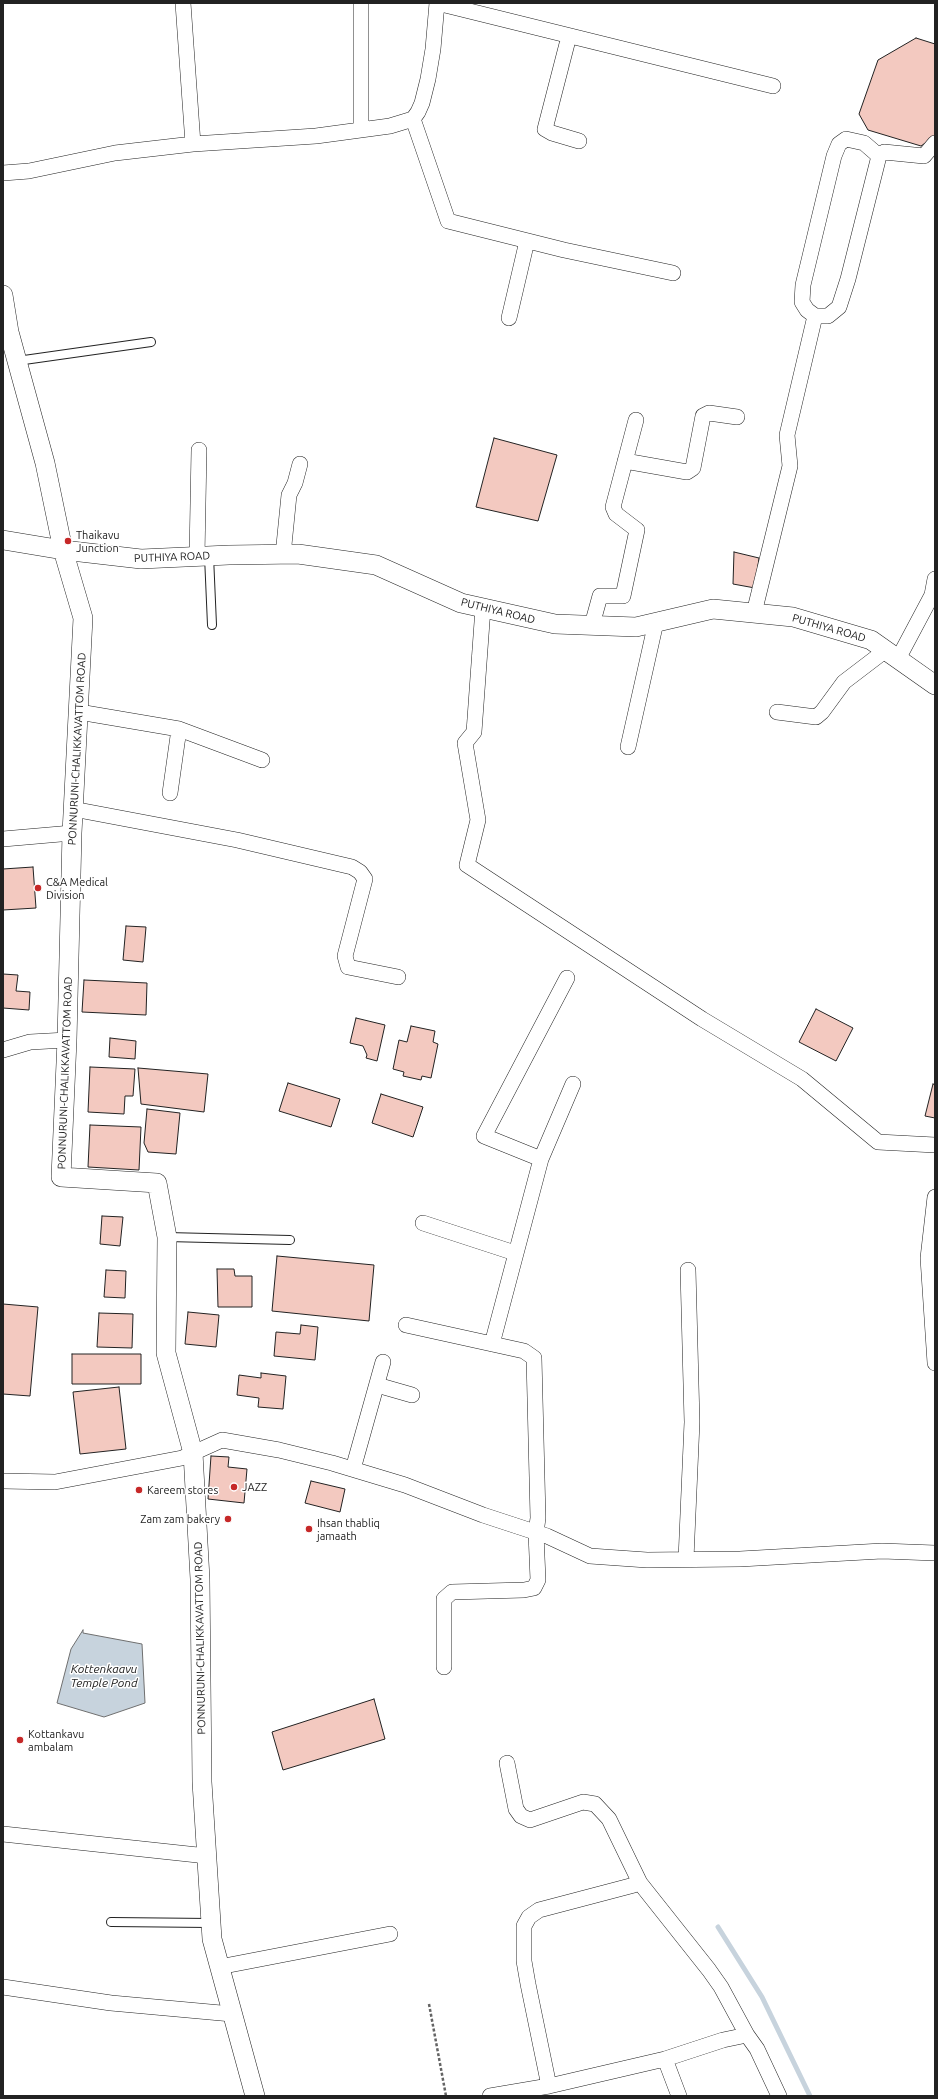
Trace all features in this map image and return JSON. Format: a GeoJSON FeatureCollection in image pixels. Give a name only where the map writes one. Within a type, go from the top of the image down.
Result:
{"type":"FeatureCollection","features":[{"type":"Feature","properties":{"kind":"street"},"geometry":{"type":"LineString","coordinates":[[183,3],[192,144]]}},
{"type":"Feature","properties":{"kind":"street"},"geometry":{"type":"LineString","coordinates":[[361,3],[361,130]]}},
{"type":"Feature","properties":{"kind":"street"},"geometry":{"type":"LineString","coordinates":[[3,173],[29,171],[115,153],[192,144],[316,136],[390,126],[413,119],[422,102],[428,79],[433,49],[437,3],[774,86]]}},
{"type":"Feature","properties":{"kind":"street"},"geometry":{"type":"LineString","coordinates":[[569,36],[545,129],[552,133],[578,141]]}},
{"type":"Feature","properties":{"kind":"street"},"geometry":{"type":"LineString","coordinates":[[413,119],[448,221],[527,241],[673,273]]}},
{"type":"Feature","properties":{"kind":"street"},"geometry":{"type":"LineString","coordinates":[[879,156],[864,143],[846,139],[839,144],[834,156],[803,285],[802,302],[806,310],[815,316],[828,316],[839,307],[848,280],[879,156],[884,152],[924,156],[935,143]]}},
{"type":"Feature","properties":{"kind":"street"},"geometry":{"type":"LineString","coordinates":[[509,318],[527,241]]}},
{"type":"Feature","properties":{"kind":"street","name":"PONNURUNI-CHALIKKAVATTOM ROAD"},"geometry":{"type":"LineString","coordinates":[[3,295],[6,332],[17,361],[45,463],[63,550],[83,618],[72,833],[67,1040],[61,1177],[157,1183],[167,1237],[166,1353],[192,1452],[200,1579],[202,1782],[210,1923],[219,1967],[254,2096]]}},
{"type":"Feature","properties":{"kind":"street"},"geometry":{"type":"LineString","coordinates":[[754,613],[790,466],[788,435],[815,316]]}},
{"type":"Feature","properties":{"kind":"street"},"geometry":{"type":"LineString","coordinates":[[625,462],[686,472],[693,468],[703,416],[709,413],[737,417]]}},
{"type":"Feature","properties":{"kind":"street"},"geometry":{"type":"LineString","coordinates":[[592,625],[600,596],[624,596],[637,530],[616,514],[613,507],[636,420]]}},
{"type":"Feature","properties":{"kind":"street"},"geometry":{"type":"LineString","coordinates":[[199,450],[203,556]]}},
{"type":"Feature","properties":{"kind":"street"},"geometry":{"type":"LineString","coordinates":[[283,554],[289,495],[295,483],[300,464]]}},
{"type":"Feature","properties":{"kind":"street","name":"PUTHIYA ROAD"},"geometry":{"type":"LineString","coordinates":[[3,540],[63,550],[141,559],[298,554],[376,565],[461,603],[555,624],[636,627],[713,609],[793,617],[871,640],[935,685]]}},
{"type":"Feature","properties":{"kind":"street"},"geometry":{"type":"LineString","coordinates":[[777,712],[816,717],[822,712],[844,682],[892,655],[932,595],[935,580]]}},
{"type":"Feature","properties":{"kind":"street"},"geometry":{"type":"LineString","coordinates":[[483,608],[474,732],[465,743],[478,820],[467,865],[702,1019],[802,1079],[878,1142],[935,1145]]}},
{"type":"Feature","properties":{"kind":"street"},"geometry":{"type":"LineString","coordinates":[[628,747],[656,622]]}},
{"type":"Feature","properties":{"kind":"street"},"geometry":{"type":"LineString","coordinates":[[79,712],[179,729],[262,760]]}},
{"type":"Feature","properties":{"kind":"street"},"geometry":{"type":"LineString","coordinates":[[170,793],[179,729]]}},
{"type":"Feature","properties":{"kind":"street"},"geometry":{"type":"LineString","coordinates":[[73,809],[237,840],[352,867],[360,872],[365,879],[344,956],[348,967],[398,977]]}},
{"type":"Feature","properties":{"kind":"street"},"geometry":{"type":"LineString","coordinates":[[3,839],[72,833]]}},
{"type":"Feature","properties":{"kind":"street"},"geometry":{"type":"LineString","coordinates":[[541,1159],[484,1136],[567,978]]}},
{"type":"Feature","properties":{"kind":"street"},"geometry":{"type":"LineString","coordinates":[[3,1050],[30,1042],[67,1040]]}},
{"type":"Feature","properties":{"kind":"street"},"geometry":{"type":"LineString","coordinates":[[492,1344],[541,1159],[573,1084]]}},
{"type":"Feature","properties":{"kind":"street"},"geometry":{"type":"LineString","coordinates":[[935,1197],[928,1258],[935,1363]]}},
{"type":"Feature","properties":{"kind":"street"},"geometry":{"type":"LineString","coordinates":[[423,1223],[515,1253]]}},
{"type":"Feature","properties":{"kind":"street"},"geometry":{"type":"LineString","coordinates":[[686,1559],[692,1422],[688,1270]]}},
{"type":"Feature","properties":{"kind":"street"},"geometry":{"type":"LineString","coordinates":[[406,1325],[524,1351],[534,1358],[538,1580],[534,1588],[524,1590],[452,1592],[444,1599],[444,1667]]}},
{"type":"Feature","properties":{"kind":"street"},"geometry":{"type":"LineString","coordinates":[[353,1469],[383,1362]]}},
{"type":"Feature","properties":{"kind":"street"},"geometry":{"type":"LineString","coordinates":[[377,1385],[412,1395]]}},
{"type":"Feature","properties":{"kind":"street"},"geometry":{"type":"LineString","coordinates":[[3,1481],[55,1482],[182,1458],[192,1452],[222,1440],[279,1450],[353,1469],[405,1485],[483,1515],[536,1533],[590,1556],[647,1560],[740,1559],[882,1551],[935,1553]]}},
{"type":"Feature","properties":{"kind":"street"},"geometry":{"type":"LineString","coordinates":[[507,1763],[516,1809],[521,1816],[530,1820],[583,1802],[594,1804],[609,1819],[640,1883],[721,1987],[747,2035],[757,2049],[779,2096]]}},
{"type":"Feature","properties":{"kind":"street"},"geometry":{"type":"LineString","coordinates":[[3,1834],[207,1856]]}},
{"type":"Feature","properties":{"kind":"street"},"geometry":{"type":"LineString","coordinates":[[549,2086],[524,1961],[524,1926],[530,1917],[539,1910],[640,1883]]}},
{"type":"Feature","properties":{"kind":"street"},"geometry":{"type":"LineString","coordinates":[[219,1967],[390,1934]]}},
{"type":"Feature","properties":{"kind":"street"},"geometry":{"type":"LineString","coordinates":[[3,1986],[111,2003],[232,2014]]}},
{"type":"Feature","properties":{"kind":"street"},"geometry":{"type":"LineString","coordinates":[[490,2096],[549,2086],[665,2059],[723,2040],[747,2035]]}},
{"type":"Feature","properties":{"kind":"street"},"geometry":{"type":"LineString","coordinates":[[665,2059],[680,2096]]}},
{"type":"Feature","properties":{"kind":"lane"},"geometry":{"type":"LineString","coordinates":[[17,361],[151,342]]}},
{"type":"Feature","properties":{"kind":"lane"},"geometry":{"type":"LineString","coordinates":[[203,556],[212,625]]}},
{"type":"Feature","properties":{"kind":"lane"},"geometry":{"type":"LineString","coordinates":[[167,1237],[290,1240]]}},
{"type":"Feature","properties":{"kind":"lane"},"geometry":{"type":"LineString","coordinates":[[111,1922],[210,1923]]}},
{"type":"Feature","properties":{"kind":"path"},"geometry":{"type":"LineString","coordinates":[[429,2004],[446,2096]]}},
{"type":"Feature","properties":{"kind":"water","name":"Kottenkaavu Temple Pond"},"geometry":{"type":"Polygon","coordinates":[[[83,1630],[83,1633],[142,1644],[145,1703],[104,1717],[57,1703],[71,1649],[83,1630]]]}},
{"type":"Feature","properties":{"kind":"building"},"geometry":{"type":"Polygon","coordinates":[[[916,38],[935,44],[935,136],[921,146],[868,130],[859,114],[878,60],[916,38]]]}},
{"type":"Feature","properties":{"kind":"building"},"geometry":{"type":"Polygon","coordinates":[[[494,438],[557,455],[538,521],[476,507],[494,438]]]}},
{"type":"Feature","properties":{"kind":"building"},"geometry":{"type":"Polygon","coordinates":[[[734,552],[759,558],[755,588],[733,584],[734,552]]]}},
{"type":"Feature","properties":{"kind":"building"},"geometry":{"type":"Polygon","coordinates":[[[33,867],[36,908],[3,910],[3,869],[33,867]]]}},
{"type":"Feature","properties":{"kind":"building"},"geometry":{"type":"Polygon","coordinates":[[[126,926],[146,927],[143,962],[123,960],[126,926]]]}},
{"type":"Feature","properties":{"kind":"building"},"geometry":{"type":"Polygon","coordinates":[[[3,974],[18,975],[16,991],[30,992],[29,1010],[3,1008],[3,974]]]}},
{"type":"Feature","properties":{"kind":"building"},"geometry":{"type":"Polygon","coordinates":[[[84,980],[147,983],[146,1015],[82,1012],[84,980]]]}},
{"type":"Feature","properties":{"kind":"building"},"geometry":{"type":"Polygon","coordinates":[[[816,1009],[853,1028],[836,1061],[799,1042],[816,1009]]]}},
{"type":"Feature","properties":{"kind":"building"},"geometry":{"type":"Polygon","coordinates":[[[356,1018],[385,1025],[377,1061],[366,1058],[367,1055],[363,1046],[350,1043],[356,1018]]]}},
{"type":"Feature","properties":{"kind":"building"},"geometry":{"type":"Polygon","coordinates":[[[411,1026],[435,1031],[433,1042],[438,1044],[431,1078],[422,1076],[421,1080],[403,1076],[404,1072],[393,1069],[399,1040],[407,1042],[411,1026]]]}},
{"type":"Feature","properties":{"kind":"building"},"geometry":{"type":"Polygon","coordinates":[[[110,1038],[136,1041],[135,1059],[109,1057],[110,1038]]]}},
{"type":"Feature","properties":{"kind":"building"},"geometry":{"type":"Polygon","coordinates":[[[90,1067],[135,1069],[133,1096],[125,1096],[124,1114],[88,1112],[90,1067]]]}},
{"type":"Feature","properties":{"kind":"building"},"geometry":{"type":"Polygon","coordinates":[[[138,1068],[208,1074],[204,1112],[141,1104],[138,1068]]]}},
{"type":"Feature","properties":{"kind":"building"},"geometry":{"type":"Polygon","coordinates":[[[288,1083],[340,1099],[331,1127],[279,1111],[288,1083]]]}},
{"type":"Feature","properties":{"kind":"building"},"geometry":{"type":"Polygon","coordinates":[[[933,1084],[935,1085],[935,1118],[925,1116],[933,1084]]]}},
{"type":"Feature","properties":{"kind":"building"},"geometry":{"type":"Polygon","coordinates":[[[381,1094],[423,1107],[413,1137],[372,1123],[381,1094]]]}},
{"type":"Feature","properties":{"kind":"building"},"geometry":{"type":"Polygon","coordinates":[[[147,1109],[180,1113],[176,1154],[148,1152],[144,1143],[147,1109]]]}},
{"type":"Feature","properties":{"kind":"building"},"geometry":{"type":"Polygon","coordinates":[[[90,1125],[141,1127],[139,1170],[88,1167],[90,1125]]]}},
{"type":"Feature","properties":{"kind":"building"},"geometry":{"type":"Polygon","coordinates":[[[102,1216],[123,1217],[120,1246],[100,1244],[102,1216]]]}},
{"type":"Feature","properties":{"kind":"building"},"geometry":{"type":"Polygon","coordinates":[[[277,1256],[374,1265],[369,1321],[272,1311],[277,1256]]]}},
{"type":"Feature","properties":{"kind":"building"},"geometry":{"type":"Polygon","coordinates":[[[217,1269],[234,1269],[235,1276],[252,1276],[252,1307],[218,1307],[217,1269]]]}},
{"type":"Feature","properties":{"kind":"building"},"geometry":{"type":"Polygon","coordinates":[[[106,1270],[126,1271],[125,1298],[104,1297],[106,1270]]]}},
{"type":"Feature","properties":{"kind":"building"},"geometry":{"type":"Polygon","coordinates":[[[3,1304],[38,1307],[30,1396],[3,1394],[3,1304]]]}},
{"type":"Feature","properties":{"kind":"building"},"geometry":{"type":"Polygon","coordinates":[[[188,1312],[219,1315],[216,1347],[185,1344],[188,1312]]]}},
{"type":"Feature","properties":{"kind":"building"},"geometry":{"type":"Polygon","coordinates":[[[99,1313],[133,1314],[132,1348],[97,1347],[99,1313]]]}},
{"type":"Feature","properties":{"kind":"building"},"geometry":{"type":"Polygon","coordinates":[[[301,1325],[318,1327],[315,1360],[274,1356],[276,1332],[300,1334],[301,1325]]]}},
{"type":"Feature","properties":{"kind":"building"},"geometry":{"type":"Polygon","coordinates":[[[72,1354],[141,1354],[141,1384],[72,1384],[72,1354]]]}},
{"type":"Feature","properties":{"kind":"building"},"geometry":{"type":"Polygon","coordinates":[[[261,1373],[286,1376],[283,1409],[258,1407],[259,1398],[237,1395],[239,1375],[261,1378],[261,1373]]]}},
{"type":"Feature","properties":{"kind":"building"},"geometry":{"type":"Polygon","coordinates":[[[119,1387],[126,1449],[80,1454],[73,1392],[119,1387]]]}},
{"type":"Feature","properties":{"kind":"building"},"geometry":{"type":"Polygon","coordinates":[[[211,1456],[229,1457],[228,1467],[247,1469],[244,1503],[208,1499],[211,1456]]]}},
{"type":"Feature","properties":{"kind":"building"},"geometry":{"type":"Polygon","coordinates":[[[311,1481],[345,1489],[340,1512],[305,1503],[311,1481]]]}},
{"type":"Feature","properties":{"kind":"building"},"geometry":{"type":"Polygon","coordinates":[[[374,1699],[385,1739],[283,1770],[272,1732],[374,1699]]]}},
{"type":"Feature","properties":{"kind":"waterway"},"geometry":{"type":"LineString","coordinates":[[718,1927],[762,1997],[810,2096]]}},
{"type":"Feature","properties":{"kind":"place","name":"Thaikavu Junction"},"geometry":{"type":"Point","coordinates":[68,541]}},
{"type":"Feature","properties":{"kind":"place","name":"C&A Medical Division"},"geometry":{"type":"Point","coordinates":[38,888]}},
{"type":"Feature","properties":{"kind":"place","name":"JAZZ"},"geometry":{"type":"Point","coordinates":[234,1487]}},
{"type":"Feature","properties":{"kind":"place","name":"Kareem stores"},"geometry":{"type":"Point","coordinates":[139,1490]}},
{"type":"Feature","properties":{"kind":"place","name":"Zam zam bakery"},"geometry":{"type":"Point","coordinates":[228,1519]}},
{"type":"Feature","properties":{"kind":"place","name":"Ihsan thabliq jamaath"},"geometry":{"type":"Point","coordinates":[309,1529]}},
{"type":"Feature","properties":{"kind":"place","name":"Kottankavu ambalam"},"geometry":{"type":"Point","coordinates":[20,1740]}}]}
